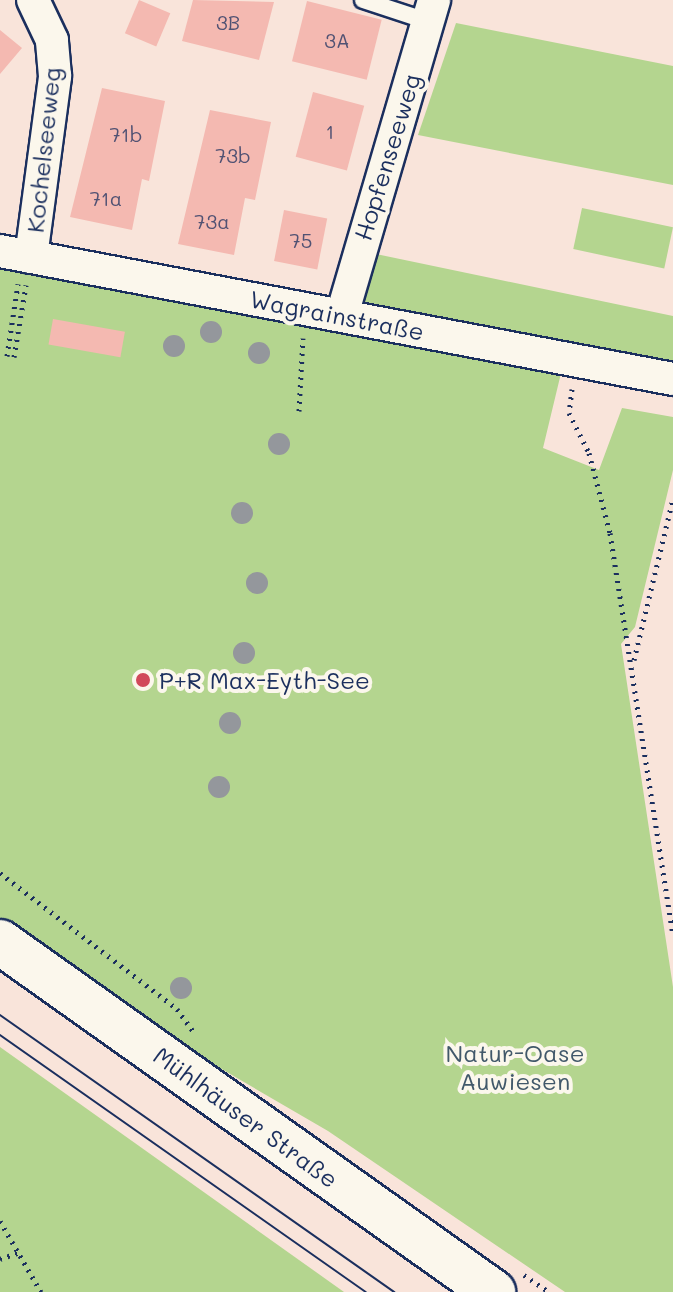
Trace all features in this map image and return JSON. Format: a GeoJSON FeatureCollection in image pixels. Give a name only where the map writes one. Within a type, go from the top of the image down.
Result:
{"type":"FeatureCollection","features":[{"type":"Feature","properties":{"kind":"main road","name":"Mühlhäuser Straße"},"geometry":{"type":"LineString","coordinates":[[0,942],[493,1292]]}},
{"type":"Feature","properties":{"kind":"street","name":"Kochelseeweg"},"geometry":{"type":"LineString","coordinates":[[18,254],[55,76],[52,40],[33,0]]}},
{"type":"Feature","properties":{"kind":"street","name":"Hopfenseeweg"},"geometry":{"type":"LineString","coordinates":[[342,315],[430,11]]}},
{"type":"Feature","properties":{"kind":"street","name":"Wagrainstraße"},"geometry":{"type":"LineString","coordinates":[[18,254],[673,379]]}},
{"type":"Feature","properties":{"kind":"lane"},"geometry":{"type":"LineString","coordinates":[[363,0],[430,11]]}},
{"type":"Feature","properties":{"kind":"path"},"geometry":{"type":"LineString","coordinates":[[10,357],[18,254]]}},
{"type":"Feature","properties":{"kind":"path"},"geometry":{"type":"LineString","coordinates":[[299,411],[307,309]]}},
{"type":"Feature","properties":{"kind":"path"},"geometry":{"type":"LineString","coordinates":[[576,362],[569,413],[589,453],[610,533],[673,936]]}},
{"type":"Feature","properties":{"kind":"path"},"geometry":{"type":"LineString","coordinates":[[633,665],[673,499]]}},
{"type":"Feature","properties":{"kind":"path"},"geometry":{"type":"LineString","coordinates":[[0,873],[177,1009],[191,1030]]}},
{"type":"Feature","properties":{"kind":"path"},"geometry":{"type":"LineString","coordinates":[[0,1221],[41,1292]]}},
{"type":"Feature","properties":{"kind":"path"},"geometry":{"type":"LineString","coordinates":[[0,1259],[20,1252]]}},
{"type":"Feature","properties":{"kind":"green space"},"geometry":{"type":"Polygon","coordinates":[[[456,23],[673,66],[673,185],[418,135],[456,23]]]}},
{"type":"Feature","properties":{"kind":"green space"},"geometry":{"type":"Polygon","coordinates":[[[582,208],[673,227],[664,268],[573,249],[582,208]]]}},
{"type":"Feature","properties":{"kind":"green space"},"geometry":{"type":"Polygon","coordinates":[[[376,254],[673,316],[673,364],[361,305],[376,254]]]}},
{"type":"Feature","properties":{"kind":"green space","name":"Natur-Oase Auwiesen"},"geometry":{"type":"Polygon","coordinates":[[[0,266],[562,369],[543,448],[599,470],[622,408],[673,417],[673,470],[635,627],[621,644],[673,987],[673,1292],[565,1292],[328,1131],[146,1025],[0,920],[0,266]]]}},
{"type":"Feature","properties":{"kind":"green space"},"geometry":{"type":"Polygon","coordinates":[[[0,1047],[344,1292],[0,1292],[0,1047]]]}},
{"type":"Feature","properties":{"kind":"building"},"geometry":{"type":"Polygon","coordinates":[[[139,0],[170,13],[156,46],[125,33],[139,0]]]}},
{"type":"Feature","properties":{"kind":"building"},"geometry":{"type":"Polygon","coordinates":[[[193,0],[274,2],[259,60],[182,41],[193,0]]]}},
{"type":"Feature","properties":{"kind":"building"},"geometry":{"type":"Polygon","coordinates":[[[307,1],[382,20],[367,80],[292,61],[307,1]]]}},
{"type":"Feature","properties":{"kind":"building"},"geometry":{"type":"Polygon","coordinates":[[[0,30],[22,48],[0,74],[0,30]]]}},
{"type":"Feature","properties":{"kind":"building"},"geometry":{"type":"Polygon","coordinates":[[[102,88],[165,101],[149,181],[142,179],[132,230],[70,217],[102,88]]]}},
{"type":"Feature","properties":{"kind":"building"},"geometry":{"type":"Polygon","coordinates":[[[313,92],[364,106],[347,170],[296,157],[313,92]]]}},
{"type":"Feature","properties":{"kind":"building"},"geometry":{"type":"Polygon","coordinates":[[[210,110],[271,122],[255,200],[245,198],[234,255],[178,244],[210,110]]]}},
{"type":"Feature","properties":{"kind":"building"},"geometry":{"type":"Polygon","coordinates":[[[284,210],[327,218],[317,269],[274,261],[284,210]]]}},
{"type":"Feature","properties":{"kind":"building"},"geometry":{"type":"Polygon","coordinates":[[[53,319],[125,332],[120,357],[48,345],[53,319]]]}},
{"type":"Feature","properties":{"kind":"tram line"},"geometry":{"type":"LineString","coordinates":[[0,1015],[394,1292]]}},
{"type":"Feature","properties":{"kind":"tram line"},"geometry":{"type":"LineString","coordinates":[[0,1035],[366,1292]]}},
{"type":"Feature","properties":{"kind":"place","name":"P+R Max-Eyth-See"},"geometry":{"type":"Point","coordinates":[143,680]}}]}
